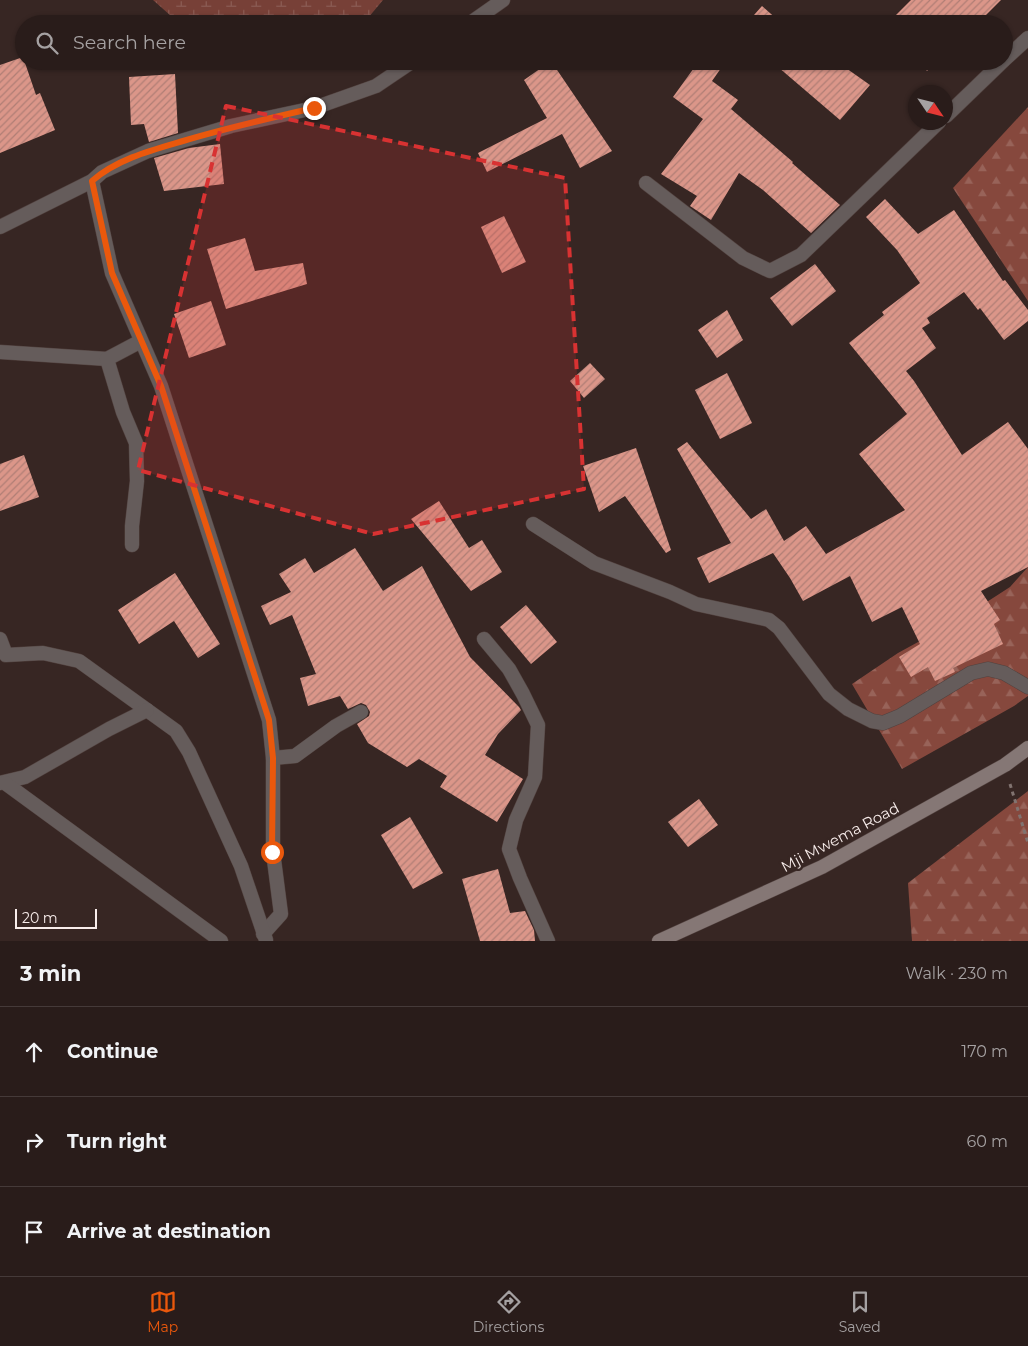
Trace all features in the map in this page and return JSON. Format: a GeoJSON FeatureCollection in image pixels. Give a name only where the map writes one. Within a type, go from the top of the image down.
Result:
{"type":"FeatureCollection","features":[{"type":"Feature","properties":{"kind":"main road","name":"Mji Mwema Road"},"geometry":{"type":"LineString","coordinates":[[659,941],[822,867],[1005,765],[1028,748]]}},
{"type":"Feature","properties":{"kind":"street"},"geometry":{"type":"LineString","coordinates":[[482,15],[503,0]]}},
{"type":"Feature","properties":{"kind":"street"},"geometry":{"type":"LineString","coordinates":[[1013,52],[1028,38]]}},
{"type":"Feature","properties":{"kind":"street"},"geometry":{"type":"LineString","coordinates":[[1,225],[92,181],[102,172],[148,151],[230,126],[314,108],[376,86],[400,70]]}},
{"type":"Feature","properties":{"kind":"street"},"geometry":{"type":"LineString","coordinates":[[953,109],[995,70]]}},
{"type":"Feature","properties":{"kind":"street"},"geometry":{"type":"LineString","coordinates":[[646,183],[743,258],[770,271],[800,255],[931,130]]}},
{"type":"Feature","properties":{"kind":"street"},"geometry":{"type":"LineString","coordinates":[[92,181],[112,273],[161,386],[269,720],[273,758],[272,852],[281,914],[265,938]]}},
{"type":"Feature","properties":{"kind":"street"},"geometry":{"type":"LineString","coordinates":[[0,352],[108,360],[141,341]]}},
{"type":"Feature","properties":{"kind":"street"},"geometry":{"type":"LineString","coordinates":[[108,360],[123,412],[136,443],[137,481],[132,545]]}},
{"type":"Feature","properties":{"kind":"street"},"geometry":{"type":"LineString","coordinates":[[533,524],[594,563],[696,604],[769,620],[779,628],[829,694],[848,709],[872,721],[883,723],[900,716],[971,673],[988,669],[1004,673],[1028,687]]}},
{"type":"Feature","properties":{"kind":"street"},"geometry":{"type":"LineString","coordinates":[[0,639],[3,656],[43,653],[79,661],[176,731],[188,752],[242,866],[265,938]]}},
{"type":"Feature","properties":{"kind":"street"},"geometry":{"type":"LineString","coordinates":[[484,639],[508,669],[538,725],[535,777],[516,820],[509,849],[548,941]]}},
{"type":"Feature","properties":{"kind":"street"},"geometry":{"type":"LineString","coordinates":[[3,783],[24,777],[147,710]]}},
{"type":"Feature","properties":{"kind":"street"},"geometry":{"type":"LineString","coordinates":[[273,758],[295,756],[336,726],[361,712]]}},
{"type":"Feature","properties":{"kind":"street"},"geometry":{"type":"LineString","coordinates":[[3,783],[221,941]]}},
{"type":"Feature","properties":{"kind":"path"},"geometry":{"type":"LineString","coordinates":[[1005,765],[1028,844]]}},
{"type":"Feature","properties":{"kind":"highlighted area"},"geometry":{"type":"Polygon","coordinates":[[[226,106],[565,178],[584,489],[373,534],[138,470],[226,106]]]}},
{"type":"Feature","properties":{"kind":"green space"},"geometry":{"type":"Polygon","coordinates":[[[153,0],[383,0],[370,15],[170,15],[153,0]]]}},
{"type":"Feature","properties":{"kind":"green space"},"geometry":{"type":"Polygon","coordinates":[[[1028,107],[1028,301],[953,188],[1028,107]]]}},
{"type":"Feature","properties":{"kind":"green space"},"geometry":{"type":"Polygon","coordinates":[[[1028,567],[1028,696],[1014,706],[902,769],[852,684],[898,653],[962,618],[1010,587],[1028,567]]]}},
{"type":"Feature","properties":{"kind":"green space"},"geometry":{"type":"Polygon","coordinates":[[[1028,791],[1028,941],[912,941],[908,883],[1028,791]]]}},
{"type":"Feature","properties":{"kind":"building"},"geometry":{"type":"Polygon","coordinates":[[[911,0],[1001,0],[986,15],[896,15],[911,0]]]}},
{"type":"Feature","properties":{"kind":"building"},"geometry":{"type":"Polygon","coordinates":[[[762,6],[772,15],[754,15],[762,6]]]}},
{"type":"Feature","properties":{"kind":"building"},"geometry":{"type":"Polygon","coordinates":[[[15,60],[15,70],[27,70],[36,95],[40,93],[55,130],[0,153],[0,65],[15,60]]]}},
{"type":"Feature","properties":{"kind":"building"},"geometry":{"type":"Polygon","coordinates":[[[538,70],[557,70],[612,151],[580,168],[562,134],[487,172],[478,153],[547,118],[524,80],[538,70]]]}},
{"type":"Feature","properties":{"kind":"building"},"geometry":{"type":"Polygon","coordinates":[[[692,70],[720,70],[712,81],[738,100],[731,109],[840,205],[811,233],[763,190],[739,173],[711,220],[690,206],[697,196],[661,174],[703,119],[673,97],[692,70]]]}},
{"type":"Feature","properties":{"kind":"building"},"geometry":{"type":"Polygon","coordinates":[[[782,70],[849,70],[870,85],[840,120],[782,70]]]}},
{"type":"Feature","properties":{"kind":"building"},"geometry":{"type":"Polygon","coordinates":[[[175,74],[178,133],[149,142],[144,124],[131,125],[129,77],[175,74]]]}},
{"type":"Feature","properties":{"kind":"building"},"geometry":{"type":"Polygon","coordinates":[[[220,144],[224,184],[164,191],[154,158],[189,148],[220,144]]]}},
{"type":"Feature","properties":{"kind":"building"},"geometry":{"type":"Polygon","coordinates":[[[885,199],[918,234],[954,210],[1003,281],[1005,280],[1028,310],[1028,321],[1004,340],[980,308],[978,310],[964,292],[927,318],[930,323],[922,328],[936,348],[906,371],[962,455],[1008,422],[1028,449],[1028,567],[981,591],[1000,620],[994,624],[1003,644],[953,668],[955,672],[935,681],[928,667],[911,677],[899,657],[920,644],[902,607],[872,622],[850,576],[803,601],[773,553],[709,583],[697,558],[731,543],[677,449],[687,442],[751,519],[766,509],[784,541],[806,526],[826,554],[905,510],[859,454],[907,414],[849,343],[884,315],[882,312],[920,283],[897,250],[866,217],[885,199]]]}},
{"type":"Feature","properties":{"kind":"building"},"geometry":{"type":"Polygon","coordinates":[[[504,216],[526,262],[502,273],[481,227],[504,216]]]}},
{"type":"Feature","properties":{"kind":"building"},"geometry":{"type":"Polygon","coordinates":[[[245,238],[255,271],[303,263],[307,284],[226,309],[207,249],[245,238]]]}},
{"type":"Feature","properties":{"kind":"building"},"geometry":{"type":"Polygon","coordinates":[[[815,264],[836,291],[792,326],[770,298],[815,264]]]}},
{"type":"Feature","properties":{"kind":"building"},"geometry":{"type":"Polygon","coordinates":[[[211,301],[226,345],[189,358],[174,314],[211,301]]]}},
{"type":"Feature","properties":{"kind":"building"},"geometry":{"type":"Polygon","coordinates":[[[727,310],[743,340],[717,358],[698,330],[727,310]]]}},
{"type":"Feature","properties":{"kind":"building"},"geometry":{"type":"Polygon","coordinates":[[[590,363],[605,379],[584,398],[570,381],[590,363]]]}},
{"type":"Feature","properties":{"kind":"building"},"geometry":{"type":"Polygon","coordinates":[[[727,373],[752,423],[720,439],[695,390],[727,373]]]}},
{"type":"Feature","properties":{"kind":"building"},"geometry":{"type":"Polygon","coordinates":[[[636,448],[671,550],[666,553],[625,496],[599,512],[583,466],[636,448]]]}},
{"type":"Feature","properties":{"kind":"building"},"geometry":{"type":"Polygon","coordinates":[[[24,455],[39,497],[0,511],[0,464],[24,455]]]}},
{"type":"Feature","properties":{"kind":"building"},"geometry":{"type":"Polygon","coordinates":[[[439,501],[469,548],[482,540],[502,572],[471,591],[411,519],[439,501]]]}},
{"type":"Feature","properties":{"kind":"building"},"geometry":{"type":"Polygon","coordinates":[[[355,548],[383,591],[422,566],[470,657],[521,710],[498,734],[485,755],[523,779],[497,822],[440,787],[447,776],[419,759],[407,767],[368,743],[357,724],[369,716],[370,712],[366,705],[361,703],[348,709],[340,696],[308,706],[300,678],[316,674],[292,615],[270,625],[261,606],[291,592],[279,574],[305,558],[314,573],[355,548]]]}},
{"type":"Feature","properties":{"kind":"building"},"geometry":{"type":"Polygon","coordinates":[[[175,573],[220,644],[198,658],[174,621],[139,644],[118,610],[175,573]]]}},
{"type":"Feature","properties":{"kind":"building"},"geometry":{"type":"Polygon","coordinates":[[[526,605],[557,642],[531,664],[500,627],[526,605]]]}},
{"type":"Feature","properties":{"kind":"building"},"geometry":{"type":"Polygon","coordinates":[[[699,799],[718,825],[688,847],[668,822],[699,799]]]}},
{"type":"Feature","properties":{"kind":"building"},"geometry":{"type":"Polygon","coordinates":[[[410,817],[443,873],[413,889],[381,835],[410,817]]]}},
{"type":"Feature","properties":{"kind":"building"},"geometry":{"type":"Polygon","coordinates":[[[498,869],[510,913],[525,911],[534,930],[535,941],[480,941],[462,879],[498,869]]]}},
{"type":"Feature","properties":{"kind":"route"},"geometry":{"type":"LineString","coordinates":[[272,852],[273,758],[269,720],[161,386],[112,273],[92,181],[102,172],[148,151],[230,126],[314,108]]}}]}
